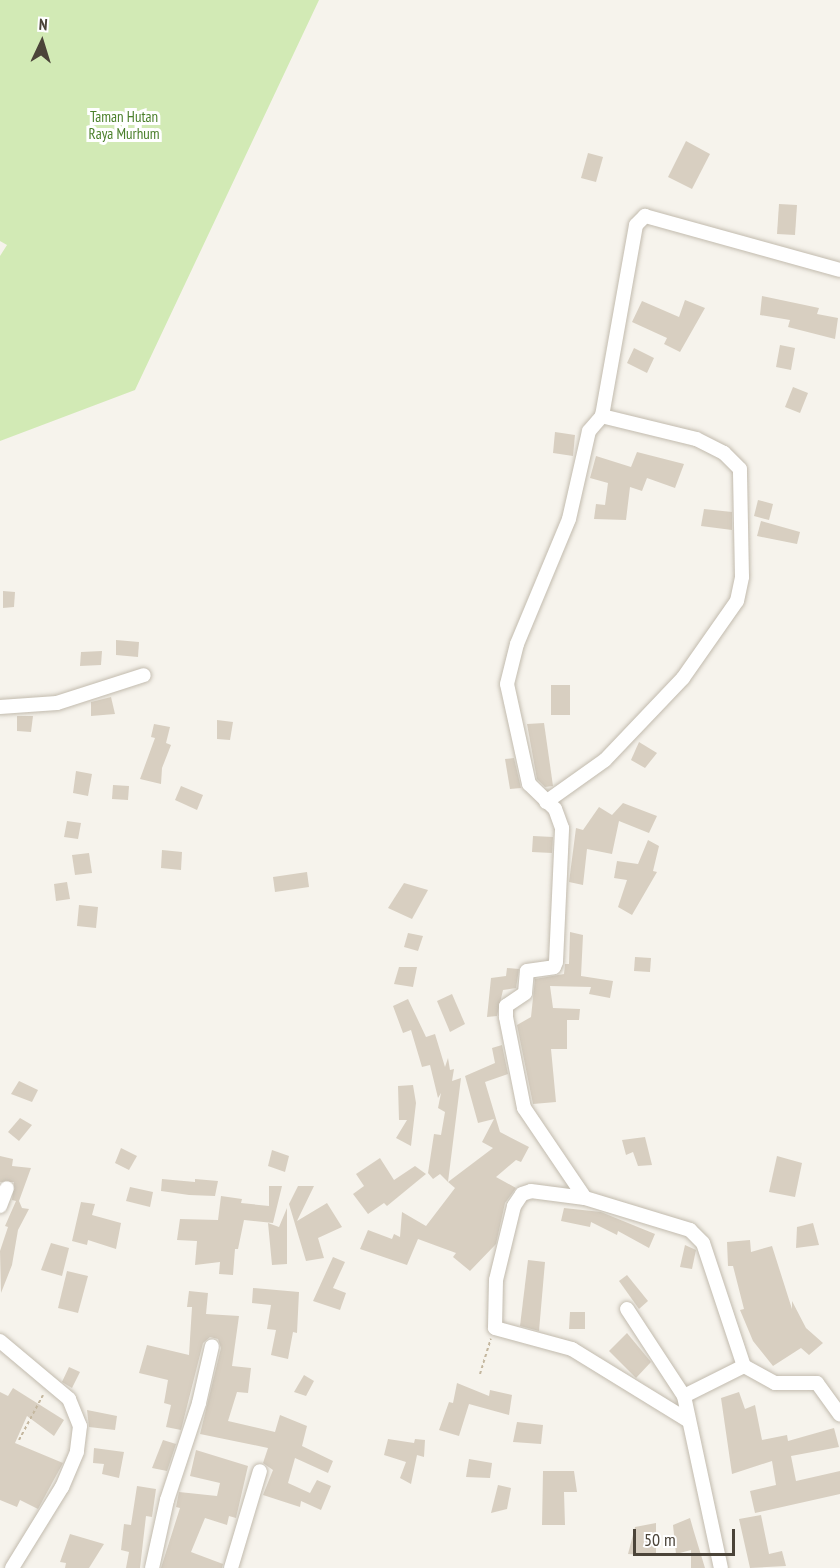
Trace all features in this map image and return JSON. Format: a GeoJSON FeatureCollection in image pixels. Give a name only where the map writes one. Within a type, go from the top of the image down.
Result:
{"type":"FeatureCollection","features":[{"type":"Feature","properties":{"kind":"street"},"geometry":{"type":"LineString","coordinates":[[585,1198],[524,1107],[506,1017],[506,1006],[525,993],[527,971],[554,967],[556,962],[562,828],[555,809],[529,784],[509,704],[508,676],[569,519],[589,431],[602,416],[636,225],[645,216],[840,270]]}},
{"type":"Feature","properties":{"kind":"street"},"geometry":{"type":"LineString","coordinates":[[546,802],[604,760],[683,678],[737,602],[742,577],[740,470],[724,453],[696,439],[602,416]]}},
{"type":"Feature","properties":{"kind":"street"},"geometry":{"type":"LineString","coordinates":[[0,707],[57,703],[144,675]]}},
{"type":"Feature","properties":{"kind":"street"},"geometry":{"type":"LineString","coordinates":[[0,1206],[6,1188]]}},
{"type":"Feature","properties":{"kind":"street"},"geometry":{"type":"LineString","coordinates":[[689,1421],[572,1349],[495,1328],[496,1281],[518,1197],[531,1191],[585,1198],[690,1230],[703,1243],[744,1366],[775,1383],[817,1383],[840,1415]]}},
{"type":"Feature","properties":{"kind":"street"},"geometry":{"type":"LineString","coordinates":[[627,1309],[684,1396],[721,1568]]}},
{"type":"Feature","properties":{"kind":"street"},"geometry":{"type":"LineString","coordinates":[[0,1341],[51,1382],[74,1406],[80,1426],[77,1452],[62,1487],[12,1568]]}},
{"type":"Feature","properties":{"kind":"street"},"geometry":{"type":"LineString","coordinates":[[152,1568],[167,1500],[200,1403],[212,1346]]}},
{"type":"Feature","properties":{"kind":"street"},"geometry":{"type":"LineString","coordinates":[[684,1396],[744,1366]]}},
{"type":"Feature","properties":{"kind":"street"},"geometry":{"type":"LineString","coordinates":[[231,1568],[260,1471]]}},
{"type":"Feature","properties":{"kind":"path"},"geometry":{"type":"LineString","coordinates":[[480,1374],[495,1328]]}},
{"type":"Feature","properties":{"kind":"path"},"geometry":{"type":"LineString","coordinates":[[19,1440],[51,1382]]}},
{"type":"Feature","properties":{"kind":"green space","name":"Taman Hutan Raya Murhum"},"geometry":{"type":"Polygon","coordinates":[[[0,0],[319,0],[135,390],[0,441],[0,256],[7,245],[0,241],[0,0]]]}},
{"type":"Feature","properties":{"kind":"building"},"geometry":{"type":"Polygon","coordinates":[[[686,141],[710,154],[692,189],[668,177],[686,141]]]}},
{"type":"Feature","properties":{"kind":"building"},"geometry":{"type":"Polygon","coordinates":[[[588,153],[603,157],[596,182],[581,178],[588,153]]]}},
{"type":"Feature","properties":{"kind":"building"},"geometry":{"type":"Polygon","coordinates":[[[779,204],[797,205],[795,235],[777,234],[779,204]]]}},
{"type":"Feature","properties":{"kind":"building"},"geometry":{"type":"Polygon","coordinates":[[[762,296],[819,308],[817,314],[838,318],[835,339],[788,327],[790,320],[760,315],[762,296]]]}},
{"type":"Feature","properties":{"kind":"building"},"geometry":{"type":"Polygon","coordinates":[[[685,300],[705,308],[680,352],[664,344],[667,338],[632,322],[642,301],[679,317],[685,300]]]}},
{"type":"Feature","properties":{"kind":"building"},"geometry":{"type":"Polygon","coordinates":[[[780,345],[795,348],[791,370],[776,367],[780,345]]]}},
{"type":"Feature","properties":{"kind":"building"},"geometry":{"type":"Polygon","coordinates":[[[634,348],[654,358],[647,373],[627,363],[634,348]]]}},
{"type":"Feature","properties":{"kind":"building"},"geometry":{"type":"Polygon","coordinates":[[[793,387],[808,393],[800,413],[785,407],[793,387]]]}},
{"type":"Feature","properties":{"kind":"building"},"geometry":{"type":"Polygon","coordinates":[[[555,432],[575,435],[573,456],[553,453],[555,432]]]}},
{"type":"Feature","properties":{"kind":"building"},"geometry":{"type":"Polygon","coordinates":[[[637,452],[684,464],[675,488],[647,478],[642,491],[630,487],[626,520],[594,519],[596,504],[605,505],[608,483],[590,478],[596,456],[631,467],[637,452]]]}},
{"type":"Feature","properties":{"kind":"building"},"geometry":{"type":"Polygon","coordinates":[[[758,500],[773,504],[769,520],[754,516],[758,500]]]}},
{"type":"Feature","properties":{"kind":"building"},"geometry":{"type":"Polygon","coordinates":[[[704,509],[732,512],[732,530],[701,526],[704,509]]]}},
{"type":"Feature","properties":{"kind":"building"},"geometry":{"type":"Polygon","coordinates":[[[761,521],[800,532],[797,544],[757,536],[761,521]]]}},
{"type":"Feature","properties":{"kind":"building"},"geometry":{"type":"Polygon","coordinates":[[[3,591],[15,592],[14,607],[3,608],[3,591]]]}},
{"type":"Feature","properties":{"kind":"building"},"geometry":{"type":"Polygon","coordinates":[[[116,640],[139,642],[138,657],[116,655],[116,640]]]}},
{"type":"Feature","properties":{"kind":"building"},"geometry":{"type":"Polygon","coordinates":[[[102,651],[101,665],[80,666],[81,652],[102,651]]]}},
{"type":"Feature","properties":{"kind":"building"},"geometry":{"type":"Polygon","coordinates":[[[551,685],[570,685],[570,715],[551,715],[551,685]]]}},
{"type":"Feature","properties":{"kind":"building"},"geometry":{"type":"Polygon","coordinates":[[[111,697],[115,714],[91,716],[91,702],[111,697]]]}},
{"type":"Feature","properties":{"kind":"building"},"geometry":{"type":"Polygon","coordinates":[[[17,716],[33,716],[31,732],[17,731],[17,716]]]}},
{"type":"Feature","properties":{"kind":"building"},"geometry":{"type":"Polygon","coordinates":[[[217,720],[233,722],[230,740],[217,739],[217,720]]]}},
{"type":"Feature","properties":{"kind":"building"},"geometry":{"type":"Polygon","coordinates":[[[544,723],[553,786],[545,787],[537,779],[527,724],[544,723]]]}},
{"type":"Feature","properties":{"kind":"building"},"geometry":{"type":"Polygon","coordinates":[[[154,724],[170,727],[166,743],[171,745],[162,768],[161,784],[140,779],[155,738],[151,737],[154,724]]]}},
{"type":"Feature","properties":{"kind":"building"},"geometry":{"type":"Polygon","coordinates":[[[639,742],[657,753],[645,768],[631,760],[639,742]]]}},
{"type":"Feature","properties":{"kind":"building"},"geometry":{"type":"Polygon","coordinates":[[[514,758],[521,788],[510,789],[505,759],[514,758]]]}},
{"type":"Feature","properties":{"kind":"building"},"geometry":{"type":"Polygon","coordinates":[[[76,771],[92,774],[88,796],[73,793],[76,771]]]}},
{"type":"Feature","properties":{"kind":"building"},"geometry":{"type":"Polygon","coordinates":[[[113,785],[129,786],[128,800],[112,799],[113,785]]]}},
{"type":"Feature","properties":{"kind":"building"},"geometry":{"type":"Polygon","coordinates":[[[181,786],[203,795],[197,810],[175,800],[181,786]]]}},
{"type":"Feature","properties":{"kind":"building"},"geometry":{"type":"Polygon","coordinates":[[[623,803],[657,816],[649,833],[619,821],[612,854],[587,849],[583,885],[569,882],[576,828],[583,830],[599,807],[612,815],[623,803]]]}},
{"type":"Feature","properties":{"kind":"building"},"geometry":{"type":"Polygon","coordinates":[[[67,821],[81,823],[78,839],[64,837],[67,821]]]}},
{"type":"Feature","properties":{"kind":"building"},"geometry":{"type":"Polygon","coordinates":[[[533,836],[553,837],[552,853],[532,852],[533,836]]]}},
{"type":"Feature","properties":{"kind":"building"},"geometry":{"type":"Polygon","coordinates":[[[648,840],[659,846],[653,871],[657,872],[632,915],[618,907],[627,880],[614,878],[617,861],[638,864],[648,840]]]}},
{"type":"Feature","properties":{"kind":"building"},"geometry":{"type":"Polygon","coordinates":[[[162,850],[182,852],[181,870],[161,868],[162,850]]]}},
{"type":"Feature","properties":{"kind":"building"},"geometry":{"type":"Polygon","coordinates":[[[89,853],[92,873],[75,875],[72,855],[89,853]]]}},
{"type":"Feature","properties":{"kind":"building"},"geometry":{"type":"Polygon","coordinates":[[[307,872],[309,887],[275,892],[273,877],[307,872]]]}},
{"type":"Feature","properties":{"kind":"building"},"geometry":{"type":"Polygon","coordinates":[[[67,882],[70,899],[56,901],[54,884],[67,882]]]}},
{"type":"Feature","properties":{"kind":"building"},"geometry":{"type":"Polygon","coordinates":[[[404,883],[428,890],[412,919],[388,908],[404,883]]]}},
{"type":"Feature","properties":{"kind":"building"},"geometry":{"type":"Polygon","coordinates":[[[79,905],[98,907],[96,928],[77,926],[79,905]]]}},
{"type":"Feature","properties":{"kind":"building"},"geometry":{"type":"Polygon","coordinates":[[[570,932],[583,935],[581,976],[613,981],[610,998],[589,994],[591,987],[550,986],[553,1008],[580,1009],[579,1020],[567,1020],[567,1049],[551,1049],[556,1102],[533,1104],[517,1025],[531,1017],[535,979],[564,974],[565,964],[569,964],[570,932]]]}},
{"type":"Feature","properties":{"kind":"building"},"geometry":{"type":"Polygon","coordinates":[[[408,933],[423,936],[418,951],[404,947],[408,933]]]}},
{"type":"Feature","properties":{"kind":"building"},"geometry":{"type":"Polygon","coordinates":[[[635,957],[651,958],[650,972],[634,971],[635,957]]]}},
{"type":"Feature","properties":{"kind":"building"},"geometry":{"type":"Polygon","coordinates":[[[399,967],[417,967],[413,987],[394,984],[399,967]]]}},
{"type":"Feature","properties":{"kind":"building"},"geometry":{"type":"Polygon","coordinates":[[[507,968],[519,969],[516,988],[503,990],[497,1016],[487,1017],[491,978],[506,976],[507,968]]]}},
{"type":"Feature","properties":{"kind":"building"},"geometry":{"type":"Polygon","coordinates":[[[452,994],[465,1024],[450,1032],[437,1001],[452,994]]]}},
{"type":"Feature","properties":{"kind":"building"},"geometry":{"type":"Polygon","coordinates":[[[408,999],[426,1037],[435,1034],[445,1067],[448,1058],[450,1070],[454,1069],[452,1081],[461,1078],[448,1182],[440,1174],[433,1179],[428,1173],[434,1134],[441,1135],[445,1112],[438,1108],[441,1093],[438,1098],[430,1065],[422,1067],[411,1030],[403,1033],[393,1006],[408,999]]]}},
{"type":"Feature","properties":{"kind":"building"},"geometry":{"type":"Polygon","coordinates":[[[502,1045],[508,1074],[485,1082],[500,1132],[529,1147],[521,1162],[516,1160],[496,1177],[516,1188],[505,1203],[496,1244],[470,1271],[453,1257],[456,1253],[418,1239],[407,1265],[360,1249],[368,1230],[392,1239],[394,1234],[400,1237],[402,1212],[426,1226],[455,1188],[448,1182],[493,1148],[482,1142],[494,1119],[478,1123],[465,1076],[495,1063],[492,1048],[502,1045]]]}},
{"type":"Feature","properties":{"kind":"building"},"geometry":{"type":"Polygon","coordinates":[[[19,1081],[38,1090],[32,1102],[11,1094],[19,1081]]]}},
{"type":"Feature","properties":{"kind":"building"},"geometry":{"type":"Polygon","coordinates":[[[413,1085],[416,1103],[411,1146],[396,1138],[407,1120],[399,1120],[398,1086],[413,1085]]]}},
{"type":"Feature","properties":{"kind":"building"},"geometry":{"type":"Polygon","coordinates":[[[20,1118],[32,1125],[19,1141],[8,1132],[20,1118]]]}},
{"type":"Feature","properties":{"kind":"building"},"geometry":{"type":"Polygon","coordinates":[[[645,1137],[652,1165],[638,1166],[633,1152],[626,1155],[622,1140],[645,1137]]]}},
{"type":"Feature","properties":{"kind":"building"},"geometry":{"type":"Polygon","coordinates":[[[121,1148],[137,1156],[129,1170],[115,1163],[121,1148]]]}},
{"type":"Feature","properties":{"kind":"building"},"geometry":{"type":"Polygon","coordinates":[[[272,1150],[289,1156],[285,1172],[268,1166],[272,1150]]]}},
{"type":"Feature","properties":{"kind":"building"},"geometry":{"type":"Polygon","coordinates":[[[0,1156],[13,1159],[12,1166],[31,1168],[19,1201],[22,1208],[29,1209],[18,1230],[12,1265],[1,1293],[0,1251],[8,1227],[5,1226],[16,1201],[12,1200],[14,1182],[0,1182],[0,1156]]]}},
{"type":"Feature","properties":{"kind":"building"},"geometry":{"type":"Polygon","coordinates":[[[777,1156],[802,1163],[795,1197],[769,1192],[777,1156]]]}},
{"type":"Feature","properties":{"kind":"building"},"geometry":{"type":"Polygon","coordinates":[[[380,1158],[394,1180],[415,1166],[426,1174],[387,1206],[384,1203],[368,1214],[353,1194],[364,1186],[356,1174],[380,1158]]]}},
{"type":"Feature","properties":{"kind":"building"},"geometry":{"type":"Polygon","coordinates":[[[162,1179],[195,1182],[195,1179],[218,1181],[215,1196],[161,1191],[162,1179]]]}},
{"type":"Feature","properties":{"kind":"building"},"geometry":{"type":"Polygon","coordinates":[[[269,1186],[282,1186],[273,1223],[244,1220],[238,1249],[235,1249],[233,1275],[219,1274],[220,1262],[195,1265],[197,1241],[177,1240],[180,1219],[218,1220],[221,1196],[242,1199],[241,1203],[269,1206],[269,1186]]]}},
{"type":"Feature","properties":{"kind":"building"},"geometry":{"type":"Polygon","coordinates":[[[298,1186],[314,1186],[297,1221],[327,1203],[342,1227],[318,1238],[324,1258],[306,1261],[289,1204],[298,1186]]]}},
{"type":"Feature","properties":{"kind":"building"},"geometry":{"type":"Polygon","coordinates":[[[130,1187],[153,1192],[150,1207],[126,1201],[130,1187]]]}},
{"type":"Feature","properties":{"kind":"building"},"geometry":{"type":"Polygon","coordinates":[[[81,1202],[95,1204],[92,1215],[121,1223],[116,1249],[88,1240],[87,1245],[72,1241],[81,1202]]]}},
{"type":"Feature","properties":{"kind":"building"},"geometry":{"type":"Polygon","coordinates":[[[287,1208],[287,1264],[272,1265],[268,1223],[279,1227],[287,1208]]]}},
{"type":"Feature","properties":{"kind":"building"},"geometry":{"type":"Polygon","coordinates":[[[564,1208],[601,1212],[655,1234],[649,1248],[618,1231],[617,1235],[591,1222],[590,1227],[561,1221],[564,1208]]]}},
{"type":"Feature","properties":{"kind":"building"},"geometry":{"type":"Polygon","coordinates":[[[813,1223],[819,1245],[796,1248],[797,1227],[813,1223]]]}},
{"type":"Feature","properties":{"kind":"building"},"geometry":{"type":"Polygon","coordinates":[[[750,1240],[751,1252],[772,1246],[792,1309],[792,1301],[806,1328],[823,1343],[809,1355],[801,1348],[773,1366],[753,1341],[740,1310],[744,1309],[733,1266],[728,1266],[727,1242],[750,1240]]]}},
{"type":"Feature","properties":{"kind":"building"},"geometry":{"type":"Polygon","coordinates":[[[51,1243],[69,1248],[62,1276],[41,1270],[51,1243]]]}},
{"type":"Feature","properties":{"kind":"building"},"geometry":{"type":"Polygon","coordinates":[[[685,1245],[696,1250],[692,1269],[680,1267],[685,1245]]]}},
{"type":"Feature","properties":{"kind":"building"},"geometry":{"type":"Polygon","coordinates":[[[333,1257],[345,1262],[333,1288],[346,1293],[340,1310],[313,1301],[333,1257]]]}},
{"type":"Feature","properties":{"kind":"building"},"geometry":{"type":"Polygon","coordinates":[[[528,1260],[545,1262],[539,1331],[520,1326],[528,1260]]]}},
{"type":"Feature","properties":{"kind":"building"},"geometry":{"type":"Polygon","coordinates":[[[67,1271],[88,1276],[78,1313],[58,1308],[67,1271]]]}},
{"type":"Feature","properties":{"kind":"building"},"geometry":{"type":"Polygon","coordinates":[[[627,1275],[648,1301],[639,1309],[619,1281],[627,1275]]]}},
{"type":"Feature","properties":{"kind":"building"},"geometry":{"type":"Polygon","coordinates":[[[253,1288],[299,1292],[297,1333],[293,1332],[288,1359],[271,1355],[276,1330],[267,1329],[271,1305],[252,1303],[253,1288]]]}},
{"type":"Feature","properties":{"kind":"building"},"geometry":{"type":"Polygon","coordinates":[[[189,1291],[208,1293],[206,1314],[239,1316],[232,1366],[251,1368],[248,1393],[237,1392],[228,1421],[275,1432],[280,1415],[307,1426],[302,1446],[333,1461],[328,1473],[295,1458],[288,1483],[310,1493],[317,1480],[331,1486],[321,1510],[301,1501],[300,1507],[263,1495],[273,1470],[263,1463],[268,1448],[200,1434],[221,1348],[218,1339],[210,1337],[203,1343],[181,1430],[166,1427],[171,1405],[164,1403],[168,1380],[139,1373],[147,1345],[189,1355],[192,1307],[187,1307],[189,1291]]]}},
{"type":"Feature","properties":{"kind":"building"},"geometry":{"type":"Polygon","coordinates":[[[570,1312],[585,1312],[585,1329],[569,1329],[570,1312]]]}},
{"type":"Feature","properties":{"kind":"building"},"geometry":{"type":"Polygon","coordinates":[[[627,1333],[651,1362],[636,1378],[609,1351],[627,1333]]]}},
{"type":"Feature","properties":{"kind":"building"},"geometry":{"type":"Polygon","coordinates":[[[69,1367],[80,1372],[72,1388],[62,1382],[69,1367]]]}},
{"type":"Feature","properties":{"kind":"building"},"geometry":{"type":"Polygon","coordinates":[[[304,1375],[314,1381],[306,1396],[294,1392],[304,1375]]]}},
{"type":"Feature","properties":{"kind":"building"},"geometry":{"type":"Polygon","coordinates":[[[457,1383],[489,1396],[490,1390],[512,1395],[509,1415],[469,1404],[459,1436],[439,1430],[449,1402],[453,1403],[457,1383]]]}},
{"type":"Feature","properties":{"kind":"building"},"geometry":{"type":"Polygon","coordinates":[[[13,1388],[64,1420],[54,1436],[27,1416],[15,1443],[63,1463],[38,1509],[20,1500],[17,1507],[0,1500],[0,1392],[8,1396],[13,1388]]]}},
{"type":"Feature","properties":{"kind":"building"},"geometry":{"type":"Polygon","coordinates":[[[739,1392],[745,1409],[755,1405],[762,1440],[787,1435],[788,1441],[834,1428],[839,1447],[791,1456],[796,1481],[840,1471],[840,1494],[755,1513],[750,1491],[776,1485],[772,1461],[732,1474],[721,1398],[739,1392]]]}},
{"type":"Feature","properties":{"kind":"building"},"geometry":{"type":"Polygon","coordinates":[[[87,1410],[117,1416],[115,1430],[89,1427],[87,1410]]]}},
{"type":"Feature","properties":{"kind":"building"},"geometry":{"type":"Polygon","coordinates":[[[517,1422],[543,1425],[541,1444],[513,1442],[517,1422]]]}},
{"type":"Feature","properties":{"kind":"building"},"geometry":{"type":"Polygon","coordinates":[[[388,1439],[414,1443],[415,1439],[425,1440],[424,1457],[417,1455],[411,1484],[400,1478],[406,1462],[384,1455],[388,1439]]]}},
{"type":"Feature","properties":{"kind":"building"},"geometry":{"type":"Polygon","coordinates":[[[163,1440],[176,1444],[167,1471],[152,1468],[163,1440]]]}},
{"type":"Feature","properties":{"kind":"building"},"geometry":{"type":"Polygon","coordinates":[[[94,1448],[124,1452],[119,1478],[102,1474],[104,1464],[93,1463],[94,1448]]]}},
{"type":"Feature","properties":{"kind":"building"},"geometry":{"type":"Polygon","coordinates":[[[196,1450],[248,1466],[236,1518],[229,1516],[227,1525],[205,1518],[191,1552],[223,1564],[222,1568],[161,1568],[180,1508],[176,1507],[179,1492],[217,1496],[220,1483],[190,1476],[196,1450]]]}},
{"type":"Feature","properties":{"kind":"building"},"geometry":{"type":"Polygon","coordinates":[[[469,1459],[492,1463],[490,1478],[466,1477],[469,1459]]]}},
{"type":"Feature","properties":{"kind":"building"},"geometry":{"type":"Polygon","coordinates":[[[543,1471],[574,1471],[577,1492],[564,1492],[565,1525],[542,1525],[543,1471]]]}},
{"type":"Feature","properties":{"kind":"building"},"geometry":{"type":"Polygon","coordinates":[[[498,1485],[511,1488],[507,1509],[491,1513],[498,1485]]]}},
{"type":"Feature","properties":{"kind":"building"},"geometry":{"type":"Polygon","coordinates":[[[137,1486],[156,1489],[152,1517],[146,1516],[140,1568],[126,1568],[129,1552],[121,1550],[124,1524],[131,1525],[137,1486]]]}},
{"type":"Feature","properties":{"kind":"building"},"geometry":{"type":"Polygon","coordinates":[[[761,1515],[769,1554],[782,1551],[786,1566],[750,1568],[739,1519],[761,1515]]]}},
{"type":"Feature","properties":{"kind":"building"},"geometry":{"type":"Polygon","coordinates":[[[690,1518],[705,1568],[691,1568],[691,1550],[676,1554],[673,1525],[690,1518]]]}},
{"type":"Feature","properties":{"kind":"building"},"geometry":{"type":"Polygon","coordinates":[[[656,1523],[656,1556],[628,1554],[635,1527],[656,1523]]]}},
{"type":"Feature","properties":{"kind":"building"},"geometry":{"type":"Polygon","coordinates":[[[70,1534],[104,1544],[89,1568],[65,1568],[66,1563],[60,1562],[70,1534]]]}}]}
